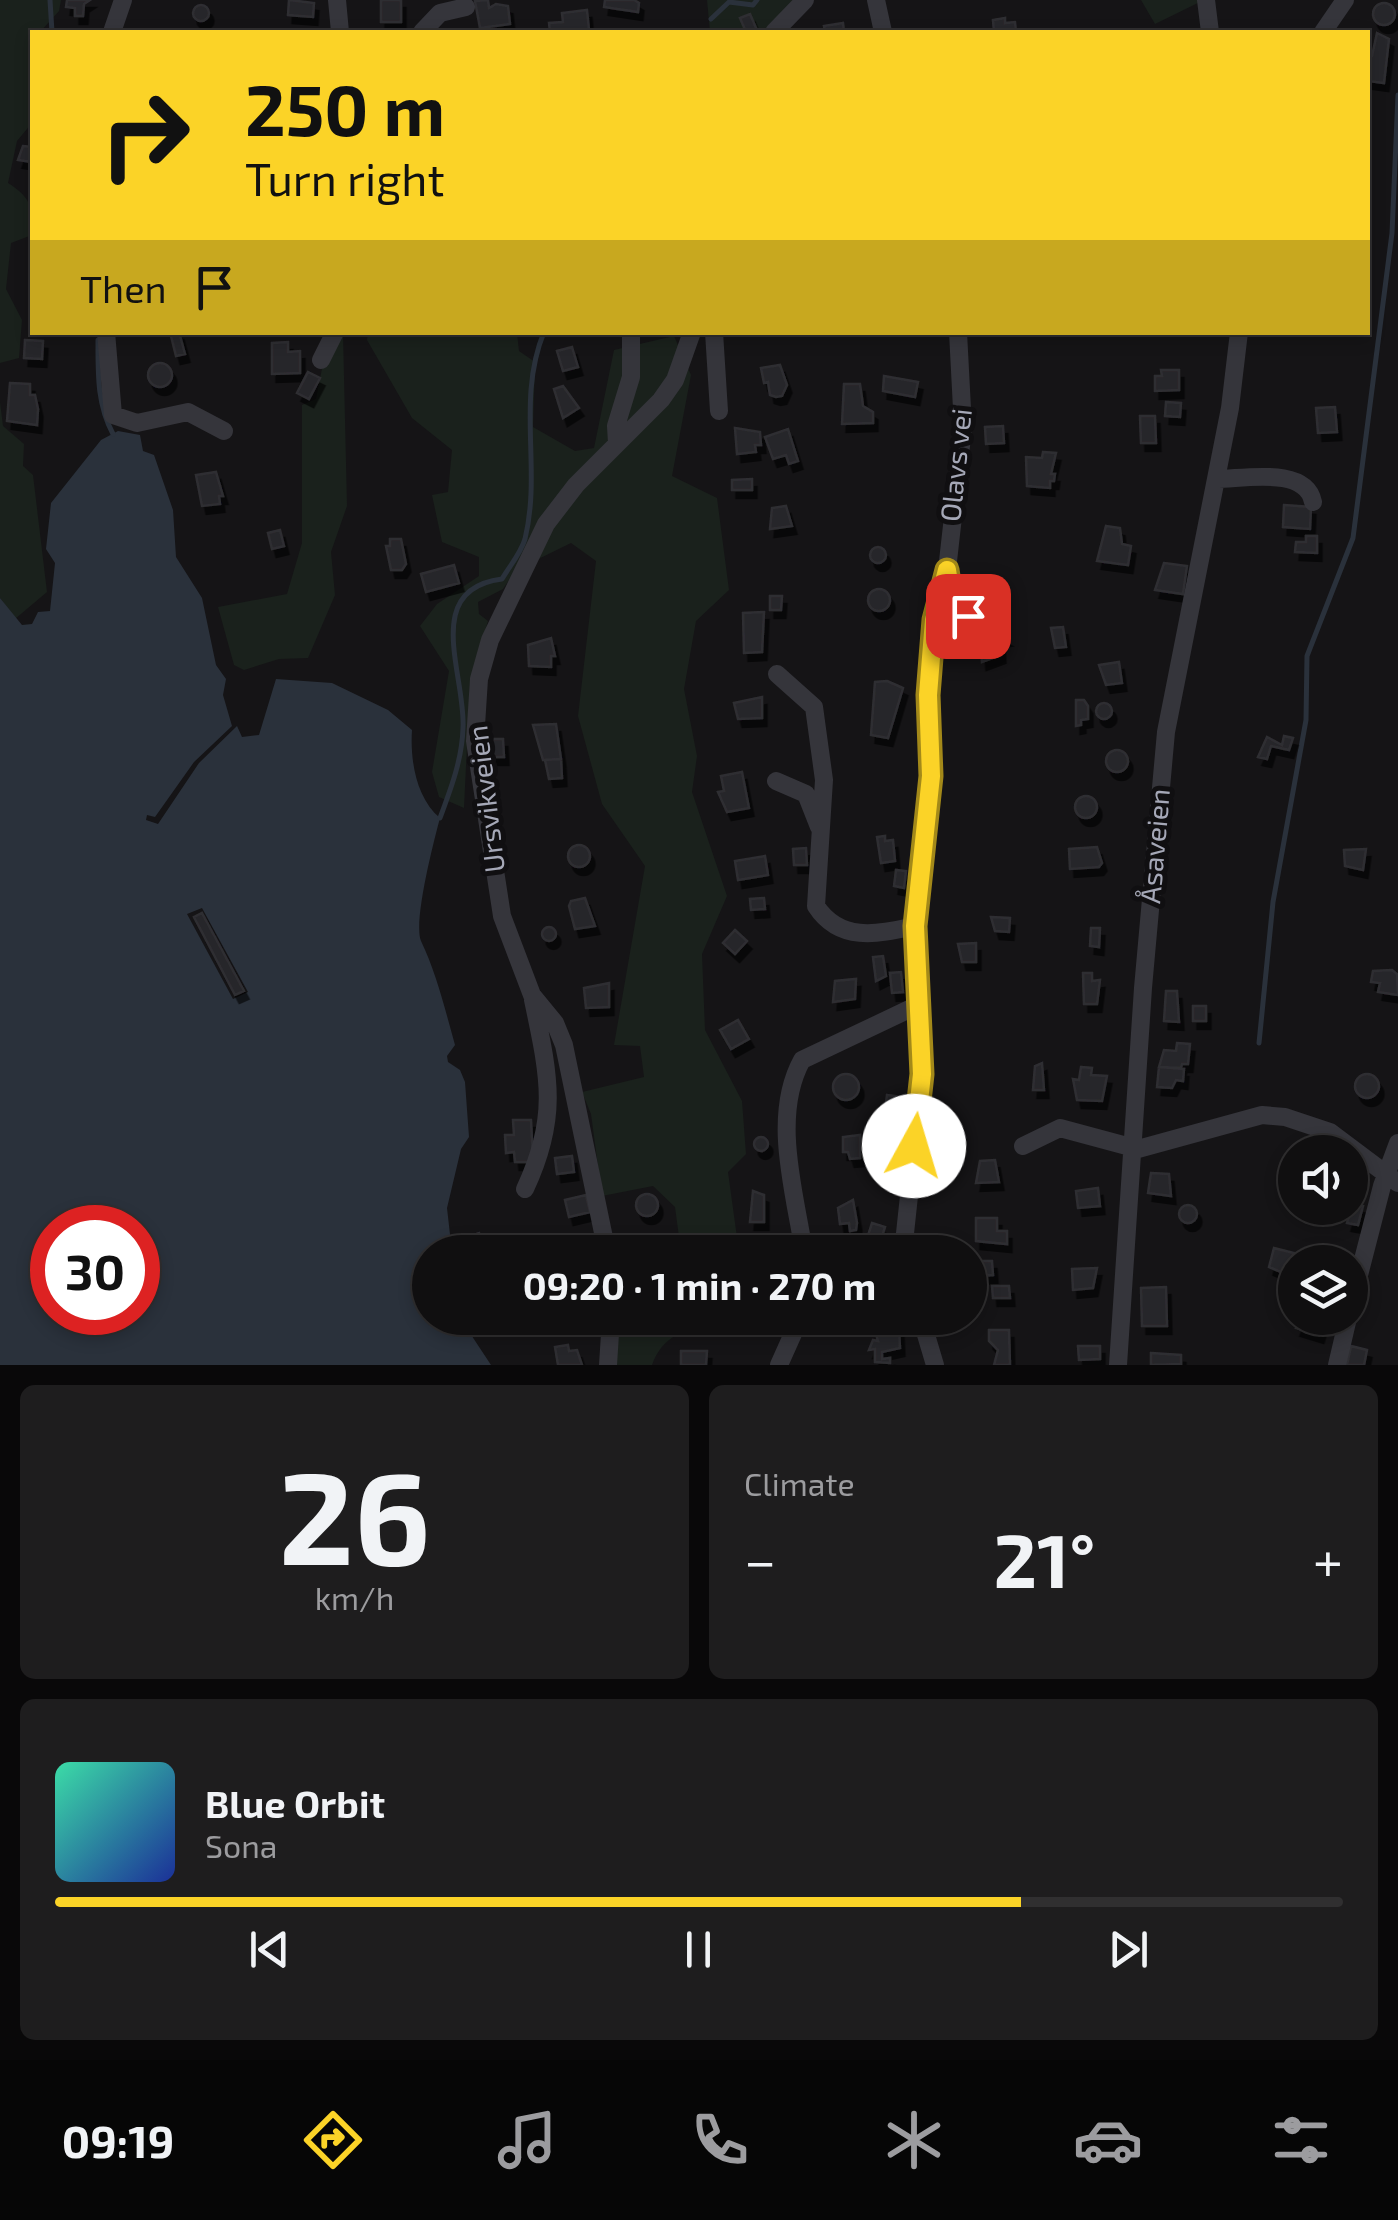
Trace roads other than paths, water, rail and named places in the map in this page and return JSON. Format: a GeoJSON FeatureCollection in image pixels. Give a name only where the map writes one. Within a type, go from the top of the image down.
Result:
{"type":"FeatureCollection","features":[{"type":"Feature","properties":{"kind":"street"},"geometry":{"type":"LineString","coordinates":[[113,30],[123,0]]}},
{"type":"Feature","properties":{"kind":"street"},"geometry":{"type":"LineString","coordinates":[[337,0],[340,30]]}},
{"type":"Feature","properties":{"kind":"street"},"geometry":{"type":"LineString","coordinates":[[776,30],[805,0]]}},
{"type":"Feature","properties":{"kind":"street"},"geometry":{"type":"LineString","coordinates":[[876,0],[883,30]]}},
{"type":"Feature","properties":{"kind":"street"},"geometry":{"type":"LineString","coordinates":[[1206,0],[1210,30]]}},
{"type":"Feature","properties":{"kind":"street"},"geometry":{"type":"LineString","coordinates":[[1324,30],[1344,0]]}},
{"type":"Feature","properties":{"kind":"street"},"geometry":{"type":"LineString","coordinates":[[424,30],[440,13],[466,7]]}},
{"type":"Feature","properties":{"kind":"street"},"geometry":{"type":"LineString","coordinates":[[106,335],[110,412],[138,422],[188,412],[224,431]]}},
{"type":"Feature","properties":{"kind":"street"},"geometry":{"type":"LineString","coordinates":[[321,360],[334,335]]}},
{"type":"Feature","properties":{"kind":"street"},"geometry":{"type":"LineString","coordinates":[[617,443],[616,426],[631,378],[630,335]]}},
{"type":"Feature","properties":{"kind":"street","name":"Ursvikveien"},"geometry":{"type":"LineString","coordinates":[[603,1235],[564,1045],[554,1023],[532,995],[511,950],[487,842],[475,741],[479,680],[490,640],[546,524],[668,390],[691,335]]}},
{"type":"Feature","properties":{"kind":"street"},"geometry":{"type":"LineString","coordinates":[[714,335],[719,411]]}},
{"type":"Feature","properties":{"kind":"street","name":"Olavs vei"},"geometry":{"type":"LineString","coordinates":[[905,1235],[922,1074],[915,926],[931,776],[928,695],[934,620],[947,570],[963,428],[958,335]]}},
{"type":"Feature","properties":{"kind":"street","name":"Åsaveien"},"geometry":{"type":"LineString","coordinates":[[1118,1365],[1131,1148],[1166,732],[1216,479],[1239,335]]}},
{"type":"Feature","properties":{"kind":"street"},"geometry":{"type":"LineString","coordinates":[[1216,479],[1296,480],[1310,490],[1313,502]]}},
{"type":"Feature","properties":{"kind":"street"},"geometry":{"type":"LineString","coordinates":[[947,570],[950,589],[968,616]]}},
{"type":"Feature","properties":{"kind":"street"},"geometry":{"type":"LineString","coordinates":[[777,674],[814,707],[824,780],[814,895],[822,916],[848,932],[868,934],[915,926]]}},
{"type":"Feature","properties":{"kind":"street"},"geometry":{"type":"LineString","coordinates":[[776,781],[806,794],[820,832]]}},
{"type":"Feature","properties":{"kind":"street"},"geometry":{"type":"LineString","coordinates":[[525,1190],[550,1122],[550,1093],[532,995]]}},
{"type":"Feature","properties":{"kind":"street"},"geometry":{"type":"LineString","coordinates":[[802,1235],[787,1114],[795,1073],[802,1060],[918,1005]]}},
{"type":"Feature","properties":{"kind":"street"},"geometry":{"type":"LineString","coordinates":[[1023,1146],[1060,1128],[1131,1148],[1262,1115],[1285,1117],[1330,1132],[1393,1178]]}},
{"type":"Feature","properties":{"kind":"street"},"geometry":{"type":"LineString","coordinates":[[1368,1255],[1393,1178],[1398,1144]]}},
{"type":"Feature","properties":{"kind":"street"},"geometry":{"type":"LineString","coordinates":[[608,1365],[609,1335]]}},
{"type":"Feature","properties":{"kind":"street"},"geometry":{"type":"LineString","coordinates":[[780,1365],[793,1335]]}},
{"type":"Feature","properties":{"kind":"street"},"geometry":{"type":"LineString","coordinates":[[926,1335],[935,1365]]}},
{"type":"Feature","properties":{"kind":"street"},"geometry":{"type":"LineString","coordinates":[[1337,1365],[1344,1335]]}},
{"type":"Feature","properties":{"kind":"waterway"},"geometry":{"type":"LineString","coordinates":[[50,0],[52,30]]}},
{"type":"Feature","properties":{"kind":"waterway"},"geometry":{"type":"LineString","coordinates":[[711,19],[729,2],[753,5],[757,0]]}},
{"type":"Feature","properties":{"kind":"waterway"},"geometry":{"type":"LineString","coordinates":[[1259,1043],[1273,902],[1306,720],[1307,656],[1353,538],[1392,233],[1398,95]]}},
{"type":"Feature","properties":{"kind":"waterway"},"geometry":{"type":"LineString","coordinates":[[440,818],[455,774],[463,728],[453,638],[455,617],[462,599],[477,586],[502,579],[525,539],[530,513],[532,383],[543,335]]}},
{"type":"Feature","properties":{"kind":"waterway"},"geometry":{"type":"LineString","coordinates":[[98,340],[101,400],[113,434]]}}]}
